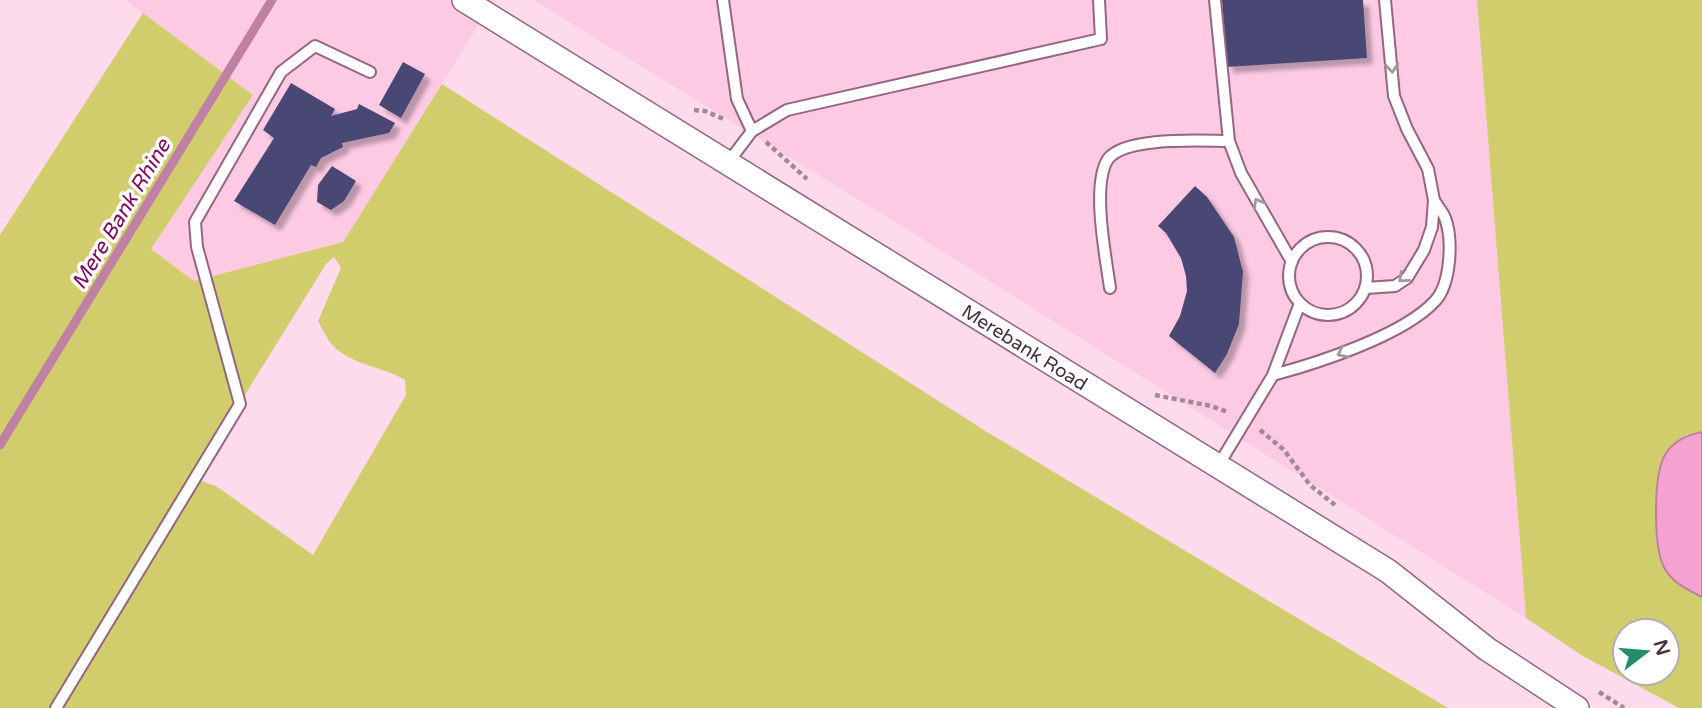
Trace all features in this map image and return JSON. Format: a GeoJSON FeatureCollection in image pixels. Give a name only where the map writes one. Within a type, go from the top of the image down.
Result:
{"type":"FeatureCollection","features":[{"type":"Feature","properties":{"kind":"street","name":"Merebank Road"},"geometry":{"type":"LineString","coordinates":[[464,0],[1388,571],[1487,649],[1577,708]]}},
{"type":"Feature","properties":{"kind":"lane"},"geometry":{"type":"LineString","coordinates":[[723,0],[737,99],[752,131]]}},
{"type":"Feature","properties":{"kind":"lane"},"geometry":{"type":"LineString","coordinates":[[727,164],[752,131],[787,110],[1101,39],[1099,0]]}},
{"type":"Feature","properties":{"kind":"lane"},"geometry":{"type":"LineString","coordinates":[[1215,0],[1229,141],[1241,173],[1292,262]]}},
{"type":"Feature","properties":{"kind":"lane"},"geometry":{"type":"LineString","coordinates":[[1366,288],[1395,286],[1407,278],[1424,250],[1432,227],[1434,200],[1428,169],[1407,129],[1394,96],[1385,0]]}},
{"type":"Feature","properties":{"kind":"lane"},"geometry":{"type":"LineString","coordinates":[[56,708],[240,404],[197,247],[195,222],[281,72],[315,46],[370,72]]}},
{"type":"Feature","properties":{"kind":"lane"},"geometry":{"type":"LineString","coordinates":[[1110,288],[1100,205],[1103,176],[1109,159],[1124,148],[1152,143],[1229,141]]}},
{"type":"Feature","properties":{"kind":"lane"},"geometry":{"type":"LineString","coordinates":[[1273,375],[1331,358],[1389,332],[1436,301],[1447,280],[1449,255],[1446,219],[1434,200]]}},
{"type":"Feature","properties":{"kind":"lane"},"geometry":{"type":"LineString","coordinates":[[1322,236],[1335,236],[1348,241],[1365,261],[1368,275],[1366,288],[1360,300],[1350,309],[1338,314],[1324,315],[1311,311],[1300,303],[1293,293],[1289,281],[1292,262],[1300,247],[1311,240],[1322,236]]}},
{"type":"Feature","properties":{"kind":"lane"},"geometry":{"type":"LineString","coordinates":[[1218,466],[1273,375],[1300,303]]}},
{"type":"Feature","properties":{"kind":"shaded area"},"geometry":{"type":"Polygon","coordinates":[[[125,0],[494,0],[343,242],[194,281],[151,249],[253,95],[125,0]]]}},
{"type":"Feature","properties":{"kind":"shaded area"},"geometry":{"type":"Polygon","coordinates":[[[533,0],[1477,0],[1526,618],[908,230],[533,0]]]}},
{"type":"Feature","properties":{"kind":"shaded area"},"geometry":{"type":"Polygon","coordinates":[[[1477,0],[1702,0],[1702,432],[1686,435],[1681,586],[1702,597],[1702,708],[1679,708],[1640,687],[1681,687],[1681,617],[1611,617],[1611,671],[1581,655],[1526,618],[1477,0]]]}},
{"type":"Feature","properties":{"kind":"shaded area"},"geometry":{"type":"Polygon","coordinates":[[[143,13],[253,95],[151,249],[194,281],[343,242],[442,84],[987,432],[1448,708],[0,708],[0,235],[143,13]],[[334,257],[326,264],[248,390],[201,481],[216,486],[313,555],[406,395],[405,380],[354,360],[336,349],[318,321],[341,268],[334,257]]]}},
{"type":"Feature","properties":{"kind":"shaded area"},"geometry":{"type":"Polygon","coordinates":[[[1702,432],[1702,597],[1675,581],[1664,567],[1658,544],[1656,513],[1660,469],[1666,453],[1679,441],[1702,432]]]}},
{"type":"Feature","properties":{"kind":"building"},"geometry":{"type":"Polygon","coordinates":[[[1222,0],[1363,0],[1367,58],[1227,67],[1222,0]]]}},
{"type":"Feature","properties":{"kind":"building"},"geometry":{"type":"Polygon","coordinates":[[[403,62],[425,74],[401,118],[379,105],[403,62]]]}},
{"type":"Feature","properties":{"kind":"building"},"geometry":{"type":"Polygon","coordinates":[[[291,83],[335,109],[331,116],[357,109],[359,104],[395,123],[389,133],[342,143],[343,147],[321,158],[316,167],[311,165],[275,225],[234,201],[274,138],[263,130],[291,83]]]}},
{"type":"Feature","properties":{"kind":"building"},"geometry":{"type":"Polygon","coordinates":[[[332,166],[356,181],[344,201],[331,210],[317,202],[318,185],[332,166]]]}},
{"type":"Feature","properties":{"kind":"building"},"geometry":{"type":"Polygon","coordinates":[[[1195,186],[1207,197],[1234,237],[1243,272],[1239,324],[1227,354],[1215,373],[1169,336],[1180,316],[1187,291],[1186,276],[1181,258],[1166,233],[1158,226],[1195,186]]]}},
{"type":"Feature","properties":{"kind":"waterway","name":"Mere Bank Rhine"},"geometry":{"type":"LineString","coordinates":[[0,445],[272,0]]}}]}
